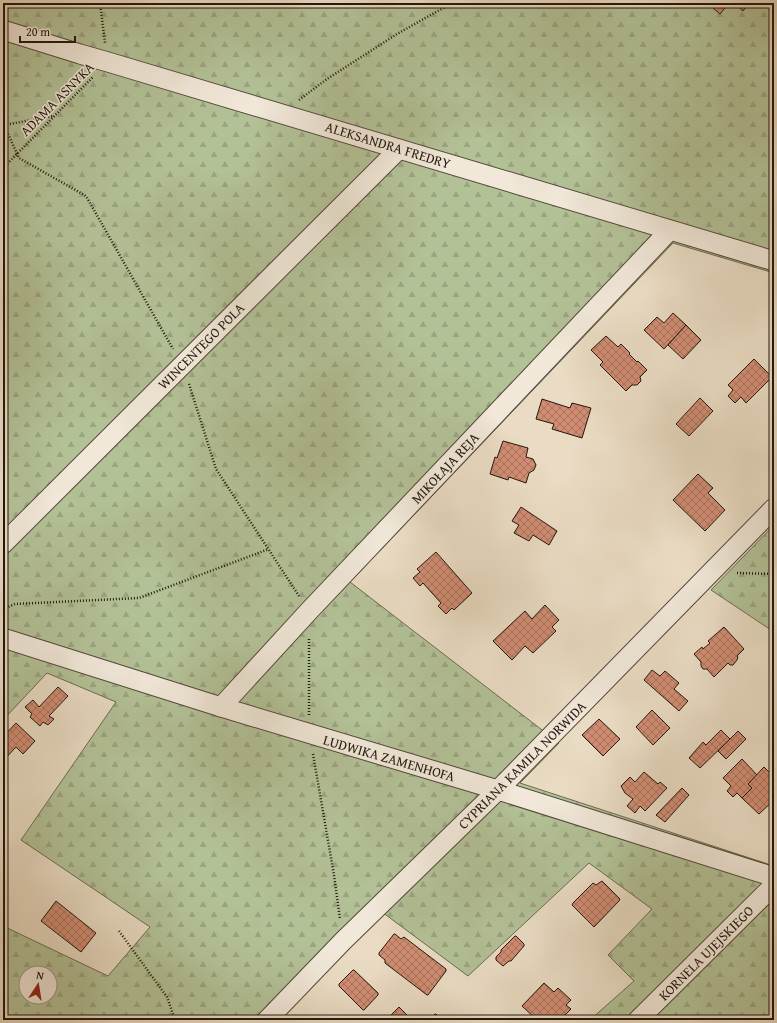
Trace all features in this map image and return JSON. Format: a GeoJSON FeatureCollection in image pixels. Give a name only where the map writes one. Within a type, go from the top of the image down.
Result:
{"type":"FeatureCollection","features":[{"type":"Feature","properties":{"kind":"street","name":"ALEKSANDRA FREDRY"},"geometry":{"type":"LineString","coordinates":[[3,30],[774,261]]}},
{"type":"Feature","properties":{"kind":"street","name":"WINCENTEGO POLA"},"geometry":{"type":"LineString","coordinates":[[3,544],[399,148]]}},
{"type":"Feature","properties":{"kind":"street","name":"MIKOŁAJA REJA"},"geometry":{"type":"LineString","coordinates":[[221,707],[309,611],[670,230]]}},
{"type":"Feature","properties":{"kind":"street","name":"CYPRIANA KAMILA NORWIDA"},"geometry":{"type":"LineString","coordinates":[[268,1020],[343,941],[498,790],[774,508]]}},
{"type":"Feature","properties":{"kind":"street","name":"LUDWIKA ZAMENHOFA"},"geometry":{"type":"LineString","coordinates":[[3,638],[221,707],[498,790],[774,877]]}},
{"type":"Feature","properties":{"kind":"street","name":"KORNELA UJEJSKIEGO"},"geometry":{"type":"LineString","coordinates":[[638,1020],[774,885]]}},
{"type":"Feature","properties":{"kind":"path"},"geometry":{"type":"LineString","coordinates":[[100,3],[108,62]]}},
{"type":"Feature","properties":{"kind":"path"},"geometry":{"type":"LineString","coordinates":[[281,113],[327,79],[391,38],[452,3]]}},
{"type":"Feature","properties":{"kind":"path","name":"ADAMA ASNYKA"},"geometry":{"type":"LineString","coordinates":[[3,168],[108,62]]}},
{"type":"Feature","properties":{"kind":"path"},"geometry":{"type":"LineString","coordinates":[[55,116],[3,125],[19,158],[86,196],[183,365],[216,469],[309,611],[309,734],[334,875],[343,941]]}},
{"type":"Feature","properties":{"kind":"path"},"geometry":{"type":"LineString","coordinates":[[3,609],[15,604],[139,598],[269,549]]}},
{"type":"Feature","properties":{"kind":"path"},"geometry":{"type":"LineString","coordinates":[[711,572],[774,574]]}},
{"type":"Feature","properties":{"kind":"path"},"geometry":{"type":"LineString","coordinates":[[119,931],[167,997],[175,1020]]}},
{"type":"Feature","properties":{"kind":"green space"},"geometry":{"type":"Polygon","coordinates":[[[3,3],[774,3],[774,273],[673,243],[350,582],[559,743],[520,783],[774,866],[774,1020],[590,1020],[634,981],[608,955],[652,909],[589,863],[468,976],[382,912],[278,1020],[3,1020],[3,926],[108,976],[150,927],[21,840],[116,702],[47,673],[3,720],[3,3]]]}},
{"type":"Feature","properties":{"kind":"green space"},"geometry":{"type":"Polygon","coordinates":[[[774,525],[774,632],[711,590],[774,525]]]}},
{"type":"Feature","properties":{"kind":"building"},"geometry":{"type":"Polygon","coordinates":[[[717,3],[729,3],[720,14],[713,8],[717,3]]]}},
{"type":"Feature","properties":{"kind":"building"},"geometry":{"type":"Polygon","coordinates":[[[734,3],[744,3],[747,6],[743,11],[734,3]]]}},
{"type":"Feature","properties":{"kind":"building"},"geometry":{"type":"Polygon","coordinates":[[[774,93],[774,103],[769,99],[774,93]]]}},
{"type":"Feature","properties":{"kind":"building"},"geometry":{"type":"Polygon","coordinates":[[[673,313],[686,325],[664,349],[644,330],[657,317],[664,323],[673,313]]]}},
{"type":"Feature","properties":{"kind":"building"},"geometry":{"type":"Polygon","coordinates":[[[686,325],[701,340],[683,359],[668,345],[686,325]]]}},
{"type":"Feature","properties":{"kind":"building"},"geometry":{"type":"Polygon","coordinates":[[[606,336],[618,347],[621,344],[637,362],[638,361],[647,370],[640,377],[641,381],[637,385],[632,385],[626,391],[600,365],[603,362],[591,350],[606,336]]]}},
{"type":"Feature","properties":{"kind":"building"},"geometry":{"type":"Polygon","coordinates":[[[754,359],[772,377],[746,403],[741,397],[735,403],[728,396],[733,390],[728,385],[754,359]]]}},
{"type":"Feature","properties":{"kind":"building"},"geometry":{"type":"Polygon","coordinates":[[[700,398],[713,411],[689,436],[676,424],[700,398]]]}},
{"type":"Feature","properties":{"kind":"building"},"geometry":{"type":"Polygon","coordinates":[[[542,399],[570,408],[572,403],[591,408],[582,438],[552,429],[554,424],[536,419],[542,399]]]}},
{"type":"Feature","properties":{"kind":"building"},"geometry":{"type":"Polygon","coordinates":[[[503,441],[528,448],[526,457],[533,459],[536,465],[534,470],[529,473],[526,483],[509,477],[508,480],[490,474],[495,457],[497,458],[503,441]]]}},
{"type":"Feature","properties":{"kind":"building"},"geometry":{"type":"Polygon","coordinates":[[[698,474],[713,488],[708,493],[725,510],[705,531],[673,500],[698,474]]]}},
{"type":"Feature","properties":{"kind":"building"},"geometry":{"type":"Polygon","coordinates":[[[521,507],[557,531],[549,545],[533,535],[529,541],[514,533],[519,525],[512,521],[521,507]]]}},
{"type":"Feature","properties":{"kind":"building"},"geometry":{"type":"Polygon","coordinates":[[[436,552],[472,593],[454,610],[452,608],[446,614],[438,606],[441,603],[423,583],[420,586],[413,578],[420,572],[417,569],[436,552]]]}},
{"type":"Feature","properties":{"kind":"building"},"geometry":{"type":"Polygon","coordinates":[[[545,605],[559,620],[552,627],[556,631],[533,653],[525,646],[512,660],[493,641],[525,611],[532,619],[545,605]]]}},
{"type":"Feature","properties":{"kind":"building"},"geometry":{"type":"Polygon","coordinates":[[[724,627],[744,649],[737,656],[737,660],[733,665],[728,663],[714,677],[707,669],[703,669],[701,662],[694,654],[702,647],[703,649],[710,643],[708,641],[724,627]]]}},
{"type":"Feature","properties":{"kind":"building"},"geometry":{"type":"Polygon","coordinates":[[[652,670],[660,676],[665,671],[679,683],[674,689],[688,701],[679,711],[644,680],[652,670]]]}},
{"type":"Feature","properties":{"kind":"building"},"geometry":{"type":"Polygon","coordinates":[[[58,687],[68,696],[49,716],[54,719],[48,725],[43,722],[40,726],[30,717],[32,714],[25,707],[33,700],[39,707],[58,687]]]}},
{"type":"Feature","properties":{"kind":"building"},"geometry":{"type":"Polygon","coordinates":[[[652,710],[670,728],[653,745],[636,727],[652,710]]]}},
{"type":"Feature","properties":{"kind":"building"},"geometry":{"type":"Polygon","coordinates":[[[599,719],[620,739],[603,756],[582,735],[599,719]]]}},
{"type":"Feature","properties":{"kind":"building"},"geometry":{"type":"Polygon","coordinates":[[[16,723],[35,741],[23,754],[16,747],[3,761],[3,737],[16,723]]]}},
{"type":"Feature","properties":{"kind":"building"},"geometry":{"type":"Polygon","coordinates":[[[721,730],[730,739],[700,768],[689,758],[703,742],[706,745],[721,730]]]}},
{"type":"Feature","properties":{"kind":"building"},"geometry":{"type":"Polygon","coordinates":[[[738,731],[746,739],[726,759],[718,751],[738,731]]]}},
{"type":"Feature","properties":{"kind":"building"},"geometry":{"type":"Polygon","coordinates":[[[742,759],[757,775],[748,784],[752,788],[742,798],[737,793],[733,797],[727,791],[731,786],[723,778],[742,759]]]}},
{"type":"Feature","properties":{"kind":"building"},"geometry":{"type":"Polygon","coordinates":[[[764,767],[774,777],[774,788],[769,793],[774,800],[759,814],[742,798],[752,788],[748,784],[764,767]]]}},
{"type":"Feature","properties":{"kind":"building"},"geometry":{"type":"Polygon","coordinates":[[[644,772],[658,784],[660,782],[667,788],[645,811],[640,806],[635,813],[627,806],[633,799],[625,793],[621,786],[630,777],[635,782],[644,772]]]}},
{"type":"Feature","properties":{"kind":"building"},"geometry":{"type":"Polygon","coordinates":[[[682,788],[689,795],[665,822],[656,815],[682,788]]]}},
{"type":"Feature","properties":{"kind":"building"},"geometry":{"type":"Polygon","coordinates":[[[602,881],[620,899],[594,927],[572,905],[593,883],[596,885],[602,881]]]}},
{"type":"Feature","properties":{"kind":"building"},"geometry":{"type":"Polygon","coordinates":[[[56,901],[96,933],[81,952],[41,921],[56,901]]]}},
{"type":"Feature","properties":{"kind":"building"},"geometry":{"type":"Polygon","coordinates":[[[394,934],[401,939],[404,937],[446,969],[428,995],[385,963],[385,960],[379,955],[394,934]]]}},
{"type":"Feature","properties":{"kind":"building"},"geometry":{"type":"Polygon","coordinates":[[[515,936],[524,944],[524,946],[511,961],[503,966],[496,960],[496,957],[515,936]]]}},
{"type":"Feature","properties":{"kind":"building"},"geometry":{"type":"Polygon","coordinates":[[[353,970],[378,993],[378,995],[364,1010],[339,986],[339,984],[353,970]]]}},
{"type":"Feature","properties":{"kind":"building"},"geometry":{"type":"Polygon","coordinates":[[[544,983],[554,992],[558,988],[571,1000],[566,1005],[571,1009],[560,1020],[537,1020],[522,1006],[544,983]]]}},
{"type":"Feature","properties":{"kind":"building"},"geometry":{"type":"Polygon","coordinates":[[[399,1007],[412,1020],[386,1020],[399,1007]]]}},
{"type":"Feature","properties":{"kind":"building"},"geometry":{"type":"Polygon","coordinates":[[[436,1014],[442,1020],[429,1020],[436,1014]]]}}]}
